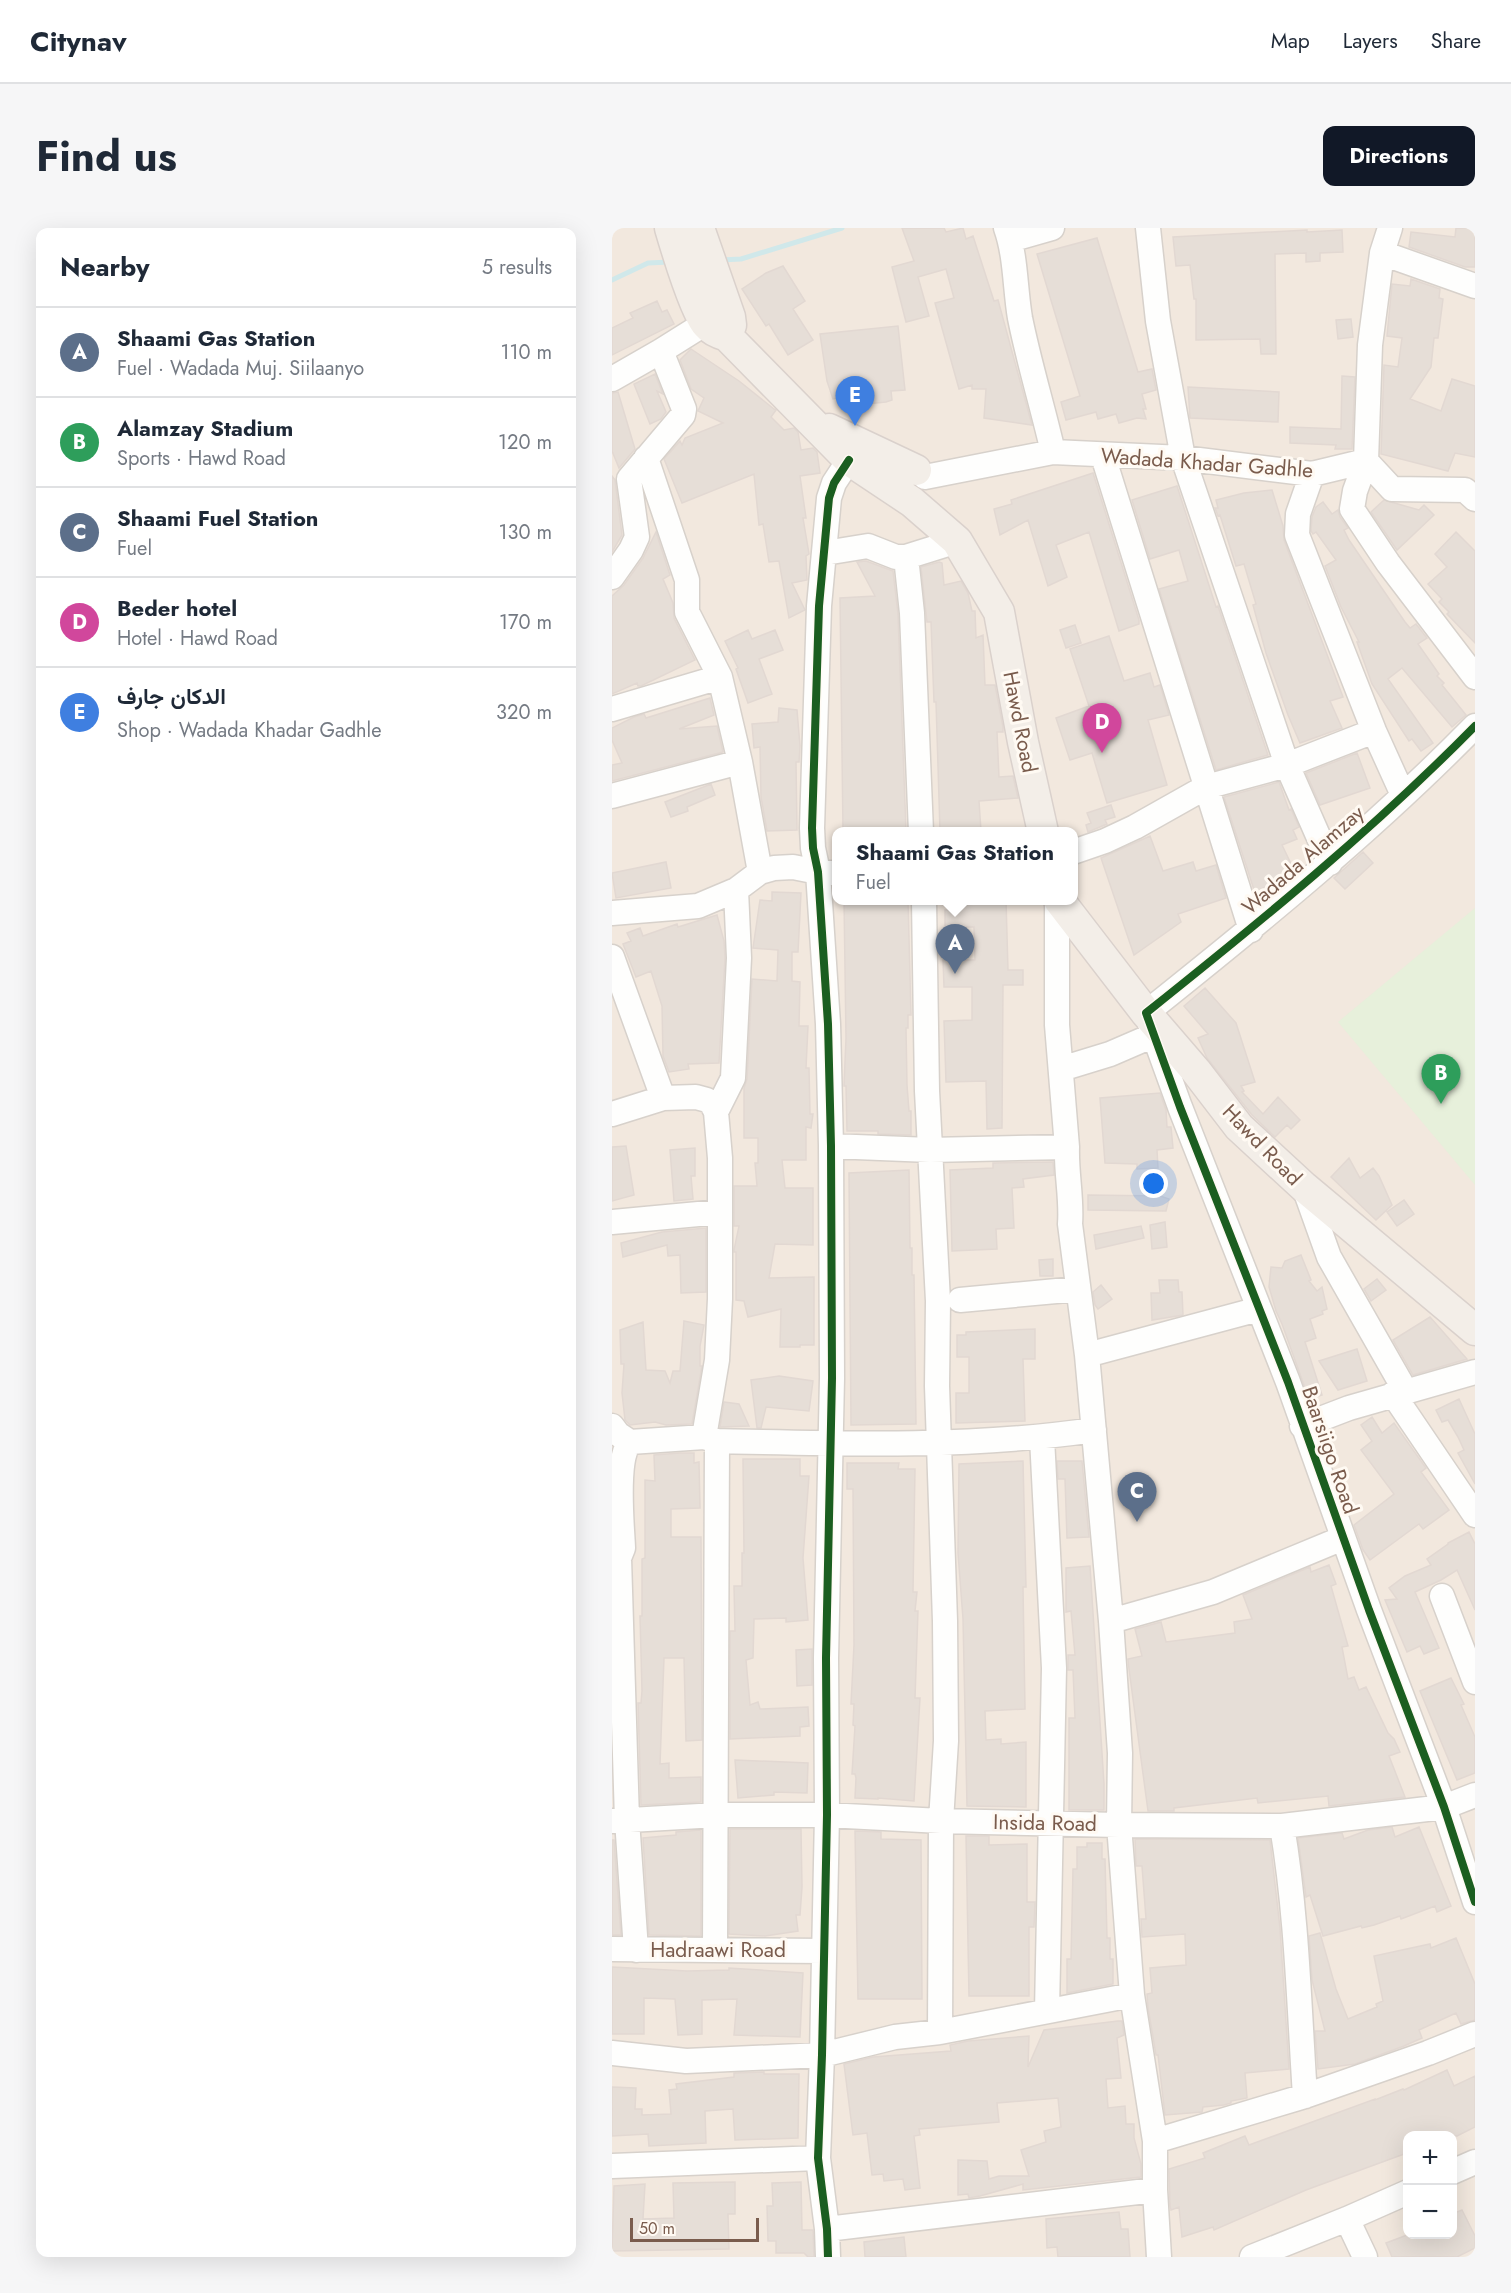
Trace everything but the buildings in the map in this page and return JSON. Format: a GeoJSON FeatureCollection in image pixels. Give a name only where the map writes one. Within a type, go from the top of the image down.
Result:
{"type":"FeatureCollection","features":[{"type":"Feature","properties":{"kind":"main road"},"geometry":{"type":"LineString","coordinates":[[670,228],[676,249],[716,330],[849,460],[915,486]]}},
{"type":"Feature","properties":{"kind":"main road"},"geometry":{"type":"LineString","coordinates":[[699,228],[730,317],[731,325],[716,330]]}},
{"type":"Feature","properties":{"kind":"main road"},"geometry":{"type":"LineString","coordinates":[[807,419],[915,486],[957,541]]}},
{"type":"Feature","properties":{"kind":"main road","name":"Hawd Road"},"geometry":{"type":"LineString","coordinates":[[957,541],[999,612],[1023,742],[1042,827]]}},
{"type":"Feature","properties":{"kind":"main road","name":"Hawd Road"},"geometry":{"type":"LineString","coordinates":[[1062,905],[1150,1024],[1196,1071],[1239,1127],[1304,1187],[1475,1330]]}},
{"type":"Feature","properties":{"kind":"street"},"geometry":{"type":"LineString","coordinates":[[1052,228],[1008,234],[1023,331],[1053,452]]}},
{"type":"Feature","properties":{"kind":"street"},"geometry":{"type":"LineString","coordinates":[[1148,228],[1158,321],[1183,458],[1287,765],[1330,864]]}},
{"type":"Feature","properties":{"kind":"street"},"geometry":{"type":"LineString","coordinates":[[1390,228],[1382,253],[1371,345],[1365,461],[1352,502],[1356,517],[1475,677]]}},
{"type":"Feature","properties":{"kind":"street"},"geometry":{"type":"LineString","coordinates":[[1382,253],[1475,286]]}},
{"type":"Feature","properties":{"kind":"street"},"geometry":{"type":"LineString","coordinates":[[612,379],[661,351],[716,330]]}},
{"type":"Feature","properties":{"kind":"street"},"geometry":{"type":"LineString","coordinates":[[612,577],[631,550],[637,537],[628,482],[630,468],[683,416],[684,409],[661,351]]}},
{"type":"Feature","properties":{"kind":"street","name":"Wadada Khadar Gadhle"},"geometry":{"type":"LineString","coordinates":[[915,486],[1053,452],[1183,458],[1312,474],[1365,461]]}},
{"type":"Feature","properties":{"kind":"street"},"geometry":{"type":"LineString","coordinates":[[1103,456],[1251,930]]}},
{"type":"Feature","properties":{"kind":"street"},"geometry":{"type":"LineString","coordinates":[[828,2257],[827,2229],[818,2158],[827,1815],[826,1658],[832,1378],[831,1146],[827,873],[812,828],[818,639],[829,498],[834,483],[849,460]]}},
{"type":"Feature","properties":{"kind":"street"},"geometry":{"type":"LineString","coordinates":[[1365,461],[1392,489],[1472,489]]}},
{"type":"Feature","properties":{"kind":"street"},"geometry":{"type":"LineString","coordinates":[[630,468],[687,580],[687,612],[720,677],[740,762],[760,872]]}},
{"type":"Feature","properties":{"kind":"street"},"geometry":{"type":"LineString","coordinates":[[1312,474],[1298,514],[1298,535],[1374,731],[1404,795]]}},
{"type":"Feature","properties":{"kind":"street"},"geometry":{"type":"LineString","coordinates":[[825,552],[868,546],[896,557],[906,557],[957,541]]}},
{"type":"Feature","properties":{"kind":"street"},"geometry":{"type":"LineString","coordinates":[[906,557],[913,624],[921,827]]}},
{"type":"Feature","properties":{"kind":"street"},"geometry":{"type":"LineString","coordinates":[[612,709],[720,677]]}},
{"type":"Feature","properties":{"kind":"street","name":"Wadada Alamzay"},"geometry":{"type":"LineString","coordinates":[[1061,1069],[1110,1054],[1150,1024],[1251,930],[1330,864],[1416,786],[1475,726]]}},
{"type":"Feature","properties":{"kind":"street"},"geometry":{"type":"LineString","coordinates":[[1078,851],[1135,827],[1206,787],[1287,765],[1374,731]]}},
{"type":"Feature","properties":{"kind":"street"},"geometry":{"type":"LineString","coordinates":[[612,796],[740,762]]}},
{"type":"Feature","properties":{"kind":"street"},"geometry":{"type":"LineString","coordinates":[[612,913],[698,906],[736,890],[760,872],[774,868],[793,867],[827,873]]}},
{"type":"Feature","properties":{"kind":"street"},"geometry":{"type":"LineString","coordinates":[[716,1112],[733,1078],[740,958],[736,890]]}},
{"type":"Feature","properties":{"kind":"street"},"geometry":{"type":"LineString","coordinates":[[924,905],[930,1150],[936,1236],[939,1444],[945,1621],[946,1742],[941,1821],[940,2032]]}},
{"type":"Feature","properties":{"kind":"street"},"geometry":{"type":"LineString","coordinates":[[1058,905],[1057,1014],[1067,1147],[1066,1166],[1072,1206],[1070,1224],[1087,1354],[1111,1621],[1120,1753],[1119,1825],[1132,1995],[1155,2141],[1155,2190],[1160,2257]]}},
{"type":"Feature","properties":{"kind":"street"},"geometry":{"type":"LineString","coordinates":[[612,957],[623,1022],[663,1098]]}},
{"type":"Feature","properties":{"kind":"street","name":"Baarsiigo Road"},"geometry":{"type":"LineString","coordinates":[[1150,1024],[1288,1382],[1342,1539],[1444,1807],[1475,1902]]}},
{"type":"Feature","properties":{"kind":"street"},"geometry":{"type":"LineString","coordinates":[[612,1114],[663,1098],[696,1097],[707,1100],[716,1112],[720,1158],[720,1299],[711,1439],[717,1815],[715,1950]]}},
{"type":"Feature","properties":{"kind":"street"},"geometry":{"type":"LineString","coordinates":[[831,1146],[930,1150],[1067,1147]]}},
{"type":"Feature","properties":{"kind":"street"},"geometry":{"type":"LineString","coordinates":[[1304,1187],[1329,1257],[1400,1393],[1475,1515]]}},
{"type":"Feature","properties":{"kind":"street"},"geometry":{"type":"LineString","coordinates":[[612,1222],[720,1212]]}},
{"type":"Feature","properties":{"kind":"street"},"geometry":{"type":"LineString","coordinates":[[960,1300],[1078,1289]]}},
{"type":"Feature","properties":{"kind":"street"},"geometry":{"type":"LineString","coordinates":[[1087,1354],[1259,1309]]}},
{"type":"Feature","properties":{"kind":"street"},"geometry":{"type":"LineString","coordinates":[[1302,1426],[1349,1408],[1475,1372]]}},
{"type":"Feature","properties":{"kind":"street"},"geometry":{"type":"LineString","coordinates":[[612,1426],[618,1434],[630,1442],[711,1439],[939,1444],[1042,1438],[1094,1430]]}},
{"type":"Feature","properties":{"kind":"street"},"geometry":{"type":"LineString","coordinates":[[1042,1438],[1054,1668],[1047,2010]]}},
{"type":"Feature","properties":{"kind":"street"},"geometry":{"type":"LineString","coordinates":[[630,1442],[623,1455],[617,1476],[623,1548],[616,1561],[619,1821],[636,1950]]}},
{"type":"Feature","properties":{"kind":"street"},"geometry":{"type":"LineString","coordinates":[[1111,1621],[1213,1592],[1342,1539]]}},
{"type":"Feature","properties":{"kind":"street"},"geometry":{"type":"LineString","coordinates":[[1442,1596],[1475,1682]]}},
{"type":"Feature","properties":{"kind":"street","name":"Insida Road"},"geometry":{"type":"LineString","coordinates":[[619,1821],[717,1815],[827,1815],[941,1821],[1282,1826],[1444,1807],[1475,1795]]}},
{"type":"Feature","properties":{"kind":"street"},"geometry":{"type":"LineString","coordinates":[[1282,1826],[1296,1929],[1305,2096]]}},
{"type":"Feature","properties":{"kind":"street","name":"Hadraawi Road"},"geometry":{"type":"LineString","coordinates":[[612,1949],[824,1951]]}},
{"type":"Feature","properties":{"kind":"street"},"geometry":{"type":"LineString","coordinates":[[612,2053],[686,2061],[822,2055],[895,2037],[940,2032],[1132,1995]]}},
{"type":"Feature","properties":{"kind":"street"},"geometry":{"type":"LineString","coordinates":[[1155,2141],[1305,2096],[1475,2034]]}},
{"type":"Feature","properties":{"kind":"street"},"geometry":{"type":"LineString","coordinates":[[612,2166],[818,2158]]}},
{"type":"Feature","properties":{"kind":"street"},"geometry":{"type":"LineString","coordinates":[[1457,2170],[1475,2162]]}},
{"type":"Feature","properties":{"kind":"street"},"geometry":{"type":"LineString","coordinates":[[827,2229],[1155,2190]]}},
{"type":"Feature","properties":{"kind":"street"},"geometry":{"type":"LineString","coordinates":[[1252,2257],[1403,2194]]}},
{"type":"Feature","properties":{"kind":"street"},"geometry":{"type":"LineString","coordinates":[[1347,2219],[1365,2257]]}},
{"type":"Feature","properties":{"kind":"shaded area"},"geometry":{"type":"Polygon","coordinates":[[[612,228],[1475,228],[1475,2257],[612,2257],[612,228]]]}},
{"type":"Feature","properties":{"kind":"green space"},"geometry":{"type":"Polygon","coordinates":[[[1475,908],[1475,1185],[1338,1022],[1475,908]]]}},
{"type":"Feature","properties":{"kind":"waterway"},"geometry":{"type":"LineString","coordinates":[[721,260],[741,259],[842,228]]}},
{"type":"Feature","properties":{"kind":"waterway"},"geometry":{"type":"LineString","coordinates":[[612,280],[648,263],[670,262]]}},
{"type":"Feature","properties":{"kind":"cycle path"},"geometry":{"type":"LineString","coordinates":[[828,2257],[827,2229],[818,2158],[827,1815],[826,1658],[832,1378],[831,1146],[828,1024],[818,872],[812,828],[819,606],[829,498],[834,483],[849,460]]}},
{"type":"Feature","properties":{"kind":"cycle path"},"geometry":{"type":"LineString","coordinates":[[1475,726],[1356,839],[1146,1013],[1180,1107],[1288,1382],[1369,1610],[1444,1807],[1475,1902]]}},
{"type":"Feature","properties":{"kind":"place","name":"الدكان جارف"},"geometry":{"type":"Point","coordinates":[855,426]}},
{"type":"Feature","properties":{"kind":"place","name":"Beder hotel"},"geometry":{"type":"Point","coordinates":[1102,753]}},
{"type":"Feature","properties":{"kind":"place","name":"Shaami Gas Station"},"geometry":{"type":"Point","coordinates":[955,974]}},
{"type":"Feature","properties":{"kind":"place","name":"Alamzay Stadium"},"geometry":{"type":"Point","coordinates":[1441,1104]}},
{"type":"Feature","properties":{"kind":"place","name":"Shaami Fuel Station"},"geometry":{"type":"Point","coordinates":[1137,1522]}}]}
